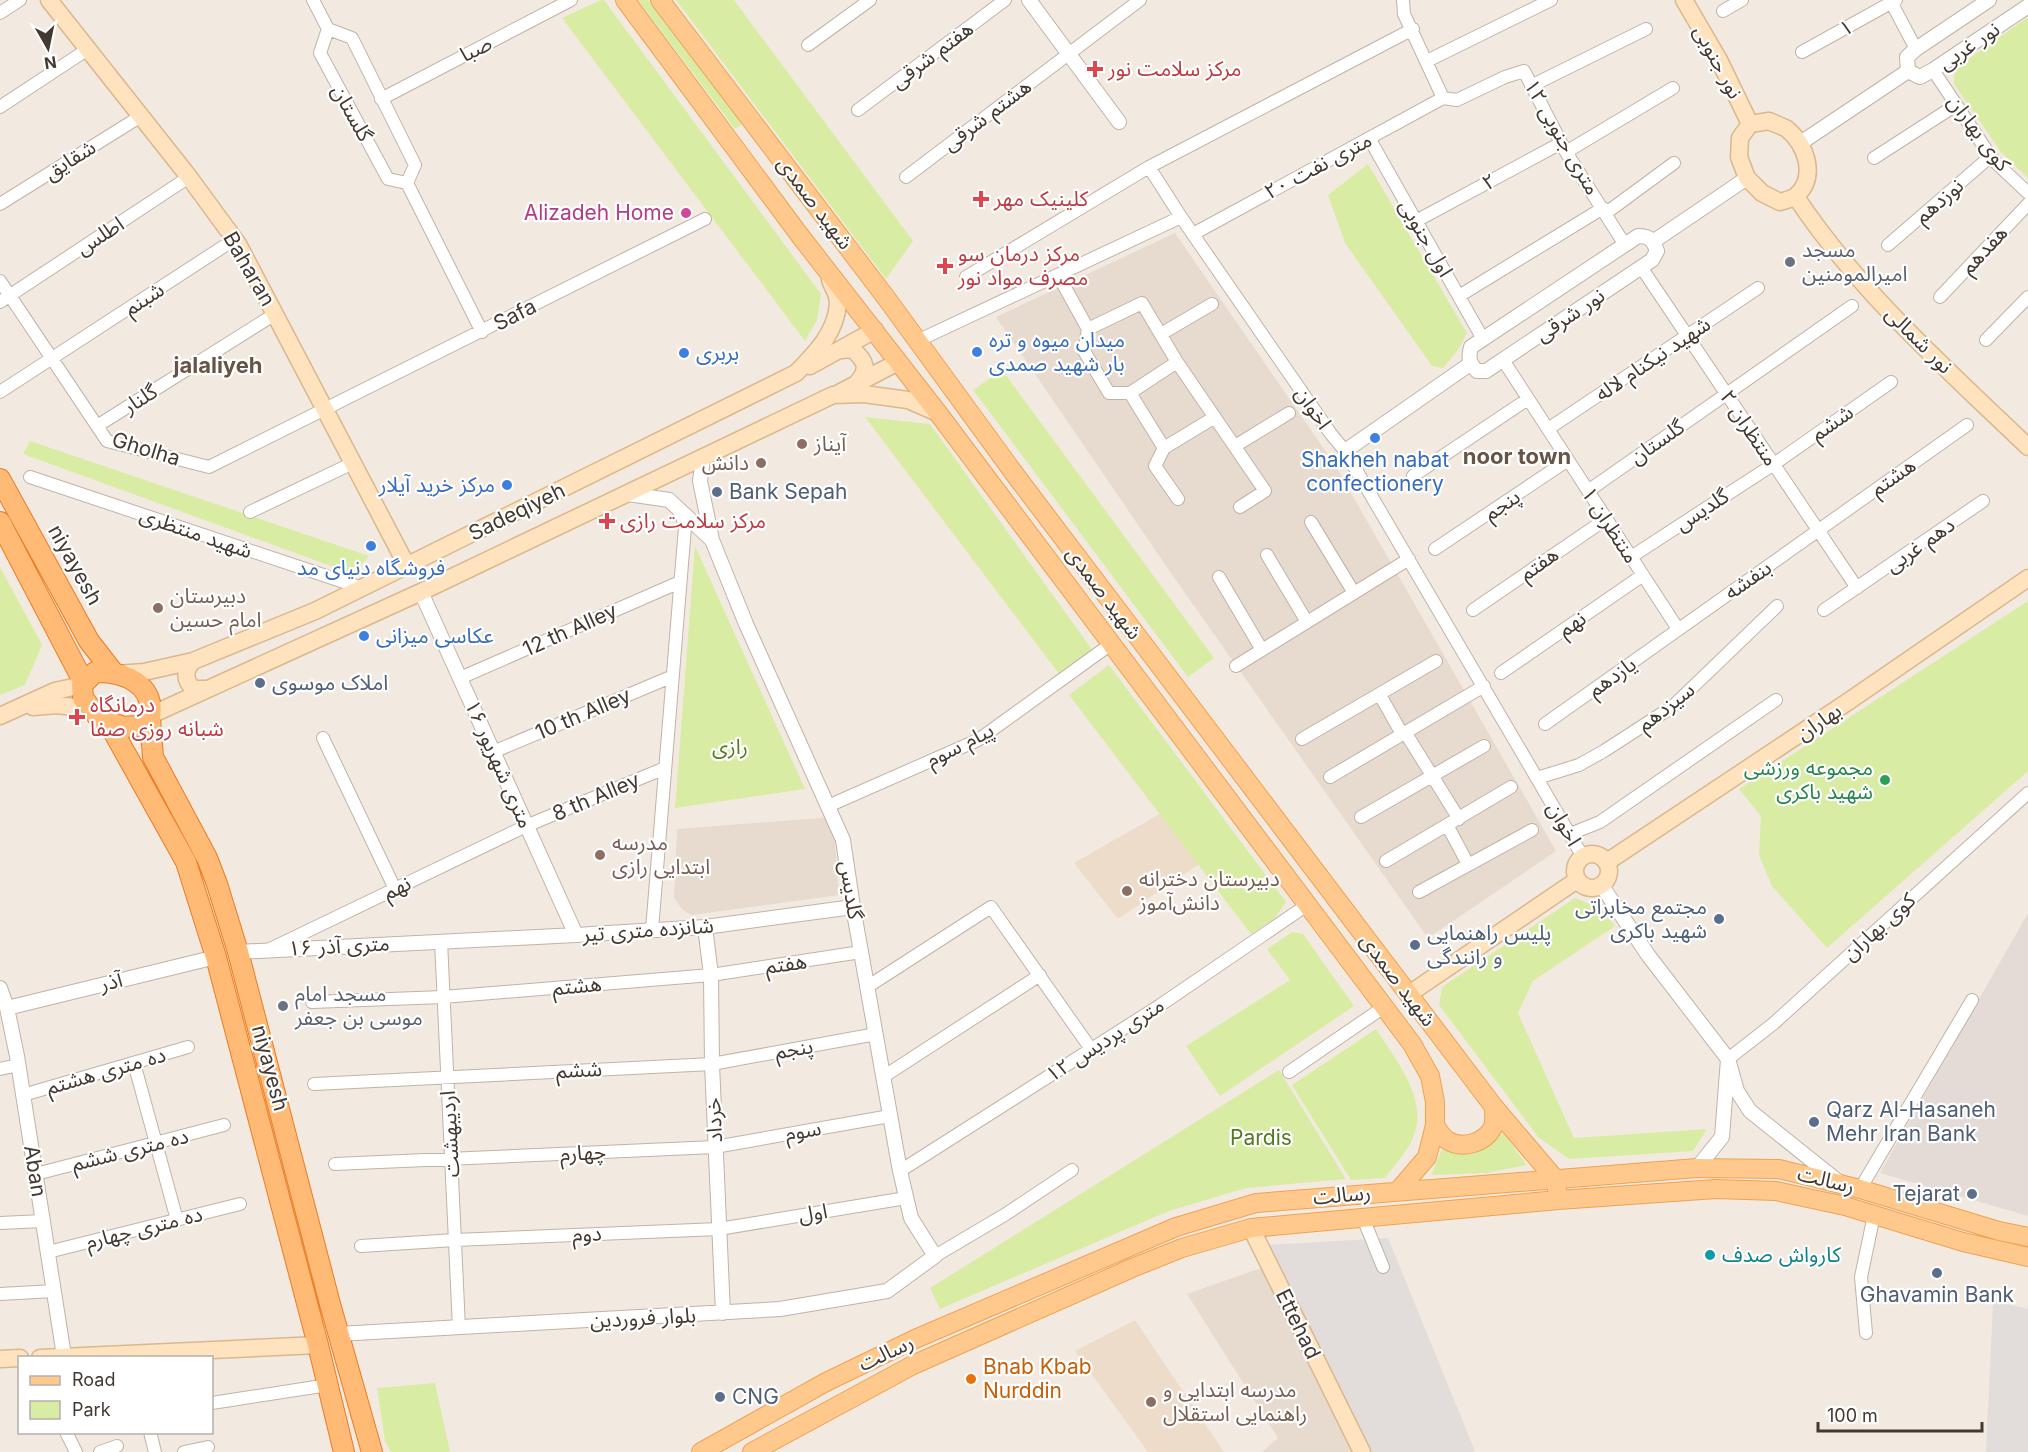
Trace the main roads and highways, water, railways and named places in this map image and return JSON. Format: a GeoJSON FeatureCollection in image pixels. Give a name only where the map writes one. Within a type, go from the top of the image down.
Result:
{"type":"FeatureCollection","features":[{"type":"Feature","properties":{"kind":"highway","name":"niyayesh"},"geometry":{"type":"LineString","coordinates":[[0,479],[89,641],[115,673]]}},
{"type":"Feature","properties":{"kind":"highway"},"geometry":{"type":"LineString","coordinates":[[0,522],[83,684],[83,698],[94,713],[123,727],[137,726],[151,717],[152,707],[147,693],[134,681],[115,673],[95,672],[83,684]]}},
{"type":"Feature","properties":{"kind":"highway","name":"niyayesh"},"geometry":{"type":"LineString","coordinates":[[94,713],[113,731],[186,862],[216,957],[344,1452]]}},
{"type":"Feature","properties":{"kind":"highway","name":"niyayesh"},"geometry":{"type":"LineString","coordinates":[[151,717],[153,757],[207,858],[238,952],[338,1334],[372,1452]]}},
{"type":"Feature","properties":{"kind":"main road","name":"Baharan"},"geometry":{"type":"LineString","coordinates":[[49,0],[235,239],[407,566]]}},
{"type":"Feature","properties":{"kind":"main road","name":"شهید صمدی"},"geometry":{"type":"LineString","coordinates":[[625,0],[1412,1044],[1430,1076],[1436,1102],[1435,1125],[1427,1157],[1398,1191]]}},
{"type":"Feature","properties":{"kind":"main road","name":"شهید صمدی"},"geometry":{"type":"LineString","coordinates":[[660,0],[1408,994],[1494,1107],[1557,1180]]}},
{"type":"Feature","properties":{"kind":"main road","name":"نور جنوبی"},"geometry":{"type":"LineString","coordinates":[[1684,0],[1719,60],[1750,124]]}},
{"type":"Feature","properties":{"kind":"main road"},"geometry":{"type":"LineString","coordinates":[[1769,121],[1786,129],[1799,144],[1807,160],[1808,181],[1796,197],[1780,202],[1762,194],[1748,178],[1739,157],[1740,138],[1750,124],[1769,121]]}},
{"type":"Feature","properties":{"kind":"main road"},"geometry":{"type":"LineString","coordinates":[[736,150],[761,132]]}},
{"type":"Feature","properties":{"kind":"main road","name":"نور شمالی"},"geometry":{"type":"LineString","coordinates":[[1796,197],[1818,231],[1872,293],[2028,447]]}},
{"type":"Feature","properties":{"kind":"main road","name":"Sadeqiyeh"},"geometry":{"type":"LineString","coordinates":[[115,673],[144,672],[193,661],[315,611],[796,373],[819,351],[832,326],[838,300],[825,268]]}},
{"type":"Feature","properties":{"kind":"main road"},"geometry":{"type":"LineString","coordinates":[[796,373],[875,330]]}},
{"type":"Feature","properties":{"kind":"main road"},"geometry":{"type":"LineString","coordinates":[[841,350],[852,349],[865,365],[864,376],[855,384]]}},
{"type":"Feature","properties":{"kind":"main road"},"geometry":{"type":"LineString","coordinates":[[832,396],[898,362]]}},
{"type":"Feature","properties":{"kind":"main road","name":"Sadeqiyeh"},"geometry":{"type":"LineString","coordinates":[[151,717],[206,689],[421,592],[832,396],[864,394],[908,400],[938,413]]}},
{"type":"Feature","properties":{"kind":"main road","name":"بهاران"},"geometry":{"type":"LineString","coordinates":[[1607,862],[1849,701],[2028,578]]}},
{"type":"Feature","properties":{"kind":"main road"},"geometry":{"type":"LineString","coordinates":[[193,661],[187,667],[188,685],[194,689],[206,689]]}},
{"type":"Feature","properties":{"kind":"main road"},"geometry":{"type":"LineString","coordinates":[[0,716],[55,691],[83,684]]}},
{"type":"Feature","properties":{"kind":"main road"},"geometry":{"type":"LineString","coordinates":[[20,708],[57,705],[94,713]]}},
{"type":"Feature","properties":{"kind":"main road"},"geometry":{"type":"LineString","coordinates":[[1191,751],[1203,754],[1211,749],[1210,733]]}},
{"type":"Feature","properties":{"kind":"main road"},"geometry":{"type":"LineString","coordinates":[[1217,786],[1217,774],[1222,767],[1231,766],[1238,769]]}},
{"type":"Feature","properties":{"kind":"main road"},"geometry":{"type":"LineString","coordinates":[[1593,854],[1604,858],[1607,862],[1609,878],[1602,886],[1591,889],[1577,880],[1575,870],[1583,856],[1593,854]]}},
{"type":"Feature","properties":{"kind":"main road"},"geometry":{"type":"LineString","coordinates":[[1408,994],[1577,880]]}},
{"type":"Feature","properties":{"kind":"main road"},"geometry":{"type":"LineString","coordinates":[[1435,1125],[1444,1139],[1456,1145],[1471,1144],[1485,1137],[1494,1125],[1494,1107]]}},
{"type":"Feature","properties":{"kind":"main road","name":"رسالت"},"geometry":{"type":"LineString","coordinates":[[702,1452],[826,1382],[915,1339],[1176,1227],[1256,1203],[1697,1168],[1779,1169],[1860,1189],[1999,1231],[2028,1237]]}},
{"type":"Feature","properties":{"kind":"main road"},"geometry":{"type":"LineString","coordinates":[[1557,1180],[1558,1200]]}},
{"type":"Feature","properties":{"kind":"main road","name":"رسالت"},"geometry":{"type":"LineString","coordinates":[[752,1452],[913,1365],[1142,1264],[1182,1248],[1251,1228],[1558,1200],[1716,1189],[1776,1191],[1845,1206],[1963,1242],[2028,1257]]}},
{"type":"Feature","properties":{"kind":"main road","name":"Ettehad"},"geometry":{"type":"LineString","coordinates":[[1251,1228],[1362,1452]]}},
{"type":"Feature","properties":{"kind":"main road"},"geometry":{"type":"LineString","coordinates":[[64,1356],[318,1345]]}},
{"type":"Feature","properties":{"kind":"main road"},"geometry":{"type":"LineString","coordinates":[[0,1359],[18,1358]]}},
{"type":"Feature","properties":{"kind":"place","name":"مرکز سلامت نور"},"geometry":{"type":"Point","coordinates":[1095,69]}},
{"type":"Feature","properties":{"kind":"place","name":"کلینیک مهر"},"geometry":{"type":"Point","coordinates":[981,199]}},
{"type":"Feature","properties":{"kind":"place","name":"Alizadeh Home"},"geometry":{"type":"Point","coordinates":[686,213]}},
{"type":"Feature","properties":{"kind":"place","name":"مسجد امیرالمومنین"},"geometry":{"type":"Point","coordinates":[1790,262]}},
{"type":"Feature","properties":{"kind":"place","name":"مرکز درمان سو مصرف مواد نور"},"geometry":{"type":"Point","coordinates":[945,266]}},
{"type":"Feature","properties":{"kind":"place","name":"میدان میوه و تره بار شهید صمدی"},"geometry":{"type":"Point","coordinates":[977,352]}},
{"type":"Feature","properties":{"kind":"place","name":"بربری"},"geometry":{"type":"Point","coordinates":[684,353]}},
{"type":"Feature","properties":{"kind":"place","name":"Shakheh nabat confectionery"},"geometry":{"type":"Point","coordinates":[1375,438]}},
{"type":"Feature","properties":{"kind":"place","name":"آیناز"},"geometry":{"type":"Point","coordinates":[802,444]}},
{"type":"Feature","properties":{"kind":"place","name":"دانش"},"geometry":{"type":"Point","coordinates":[761,463]}},
{"type":"Feature","properties":{"kind":"place","name":"مرکز خرید آیلار"},"geometry":{"type":"Point","coordinates":[507,485]}},
{"type":"Feature","properties":{"kind":"place","name":"Bank Sepah"},"geometry":{"type":"Point","coordinates":[717,492]}},
{"type":"Feature","properties":{"kind":"place","name":"مرکز سلامت رازی"},"geometry":{"type":"Point","coordinates":[607,521]}},
{"type":"Feature","properties":{"kind":"place","name":"فروشگاه دنیای مد"},"geometry":{"type":"Point","coordinates":[371,546]}},
{"type":"Feature","properties":{"kind":"place","name":"دبیرستان امام حسین"},"geometry":{"type":"Point","coordinates":[158,608]}},
{"type":"Feature","properties":{"kind":"place","name":"عکاسی میزانی"},"geometry":{"type":"Point","coordinates":[364,636]}},
{"type":"Feature","properties":{"kind":"place","name":"املاک موسوی"},"geometry":{"type":"Point","coordinates":[260,683]}},
{"type":"Feature","properties":{"kind":"place","name":"درمانگاه شبانه روزی صفا"},"geometry":{"type":"Point","coordinates":[77,717]}},
{"type":"Feature","properties":{"kind":"place","name":"مجموعه ورزشی شهید باکری"},"geometry":{"type":"Point","coordinates":[1885,780]}},
{"type":"Feature","properties":{"kind":"place","name":"مدرسه ابتدایی رازی"},"geometry":{"type":"Point","coordinates":[600,855]}},
{"type":"Feature","properties":{"kind":"place","name":"دبیرستان دخترانه دانش‌آموز"},"geometry":{"type":"Point","coordinates":[1127,891]}},
{"type":"Feature","properties":{"kind":"place","name":"مجتمع مخابراتی شهید باکری"},"geometry":{"type":"Point","coordinates":[1719,919]}},
{"type":"Feature","properties":{"kind":"place","name":"پلیس راهنمایی و رانندگی"},"geometry":{"type":"Point","coordinates":[1415,945]}},
{"type":"Feature","properties":{"kind":"place","name":"مسجد امام موسی بن جعفر"},"geometry":{"type":"Point","coordinates":[283,1006]}},
{"type":"Feature","properties":{"kind":"place","name":"Qarz Al-Hasaneh Mehr Iran Bank"},"geometry":{"type":"Point","coordinates":[1814,1122]}},
{"type":"Feature","properties":{"kind":"place","name":"Tejarat"},"geometry":{"type":"Point","coordinates":[1972,1194]}},
{"type":"Feature","properties":{"kind":"place","name":"کارواش صدف"},"geometry":{"type":"Point","coordinates":[1710,1255]}},
{"type":"Feature","properties":{"kind":"place","name":"Ghavamin Bank"},"geometry":{"type":"Point","coordinates":[1937,1273]}},
{"type":"Feature","properties":{"kind":"place","name":"Bnab Kbab Nurddin"},"geometry":{"type":"Point","coordinates":[971,1379]}},
{"type":"Feature","properties":{"kind":"place","name":"CNG"},"geometry":{"type":"Point","coordinates":[720,1397]}},
{"type":"Feature","properties":{"kind":"place","name":"مدرسه ابتدایی و راهنمایی استقلال"},"geometry":{"type":"Point","coordinates":[1151,1402]}},
{"type":"Feature","properties":{"kind":"district","name":"jalaliyeh"},"geometry":{"type":"Point","coordinates":[218,365]}},
{"type":"Feature","properties":{"kind":"district","name":"noor town"},"geometry":{"type":"Point","coordinates":[1517,456]}},
{"type":"Feature","properties":{"kind":"park label","name":"رازی"},"geometry":{"type":"Point","coordinates":[730,747]}},
{"type":"Feature","properties":{"kind":"park label","name":"Pardis"},"geometry":{"type":"Point","coordinates":[1261,1138]}}]}
